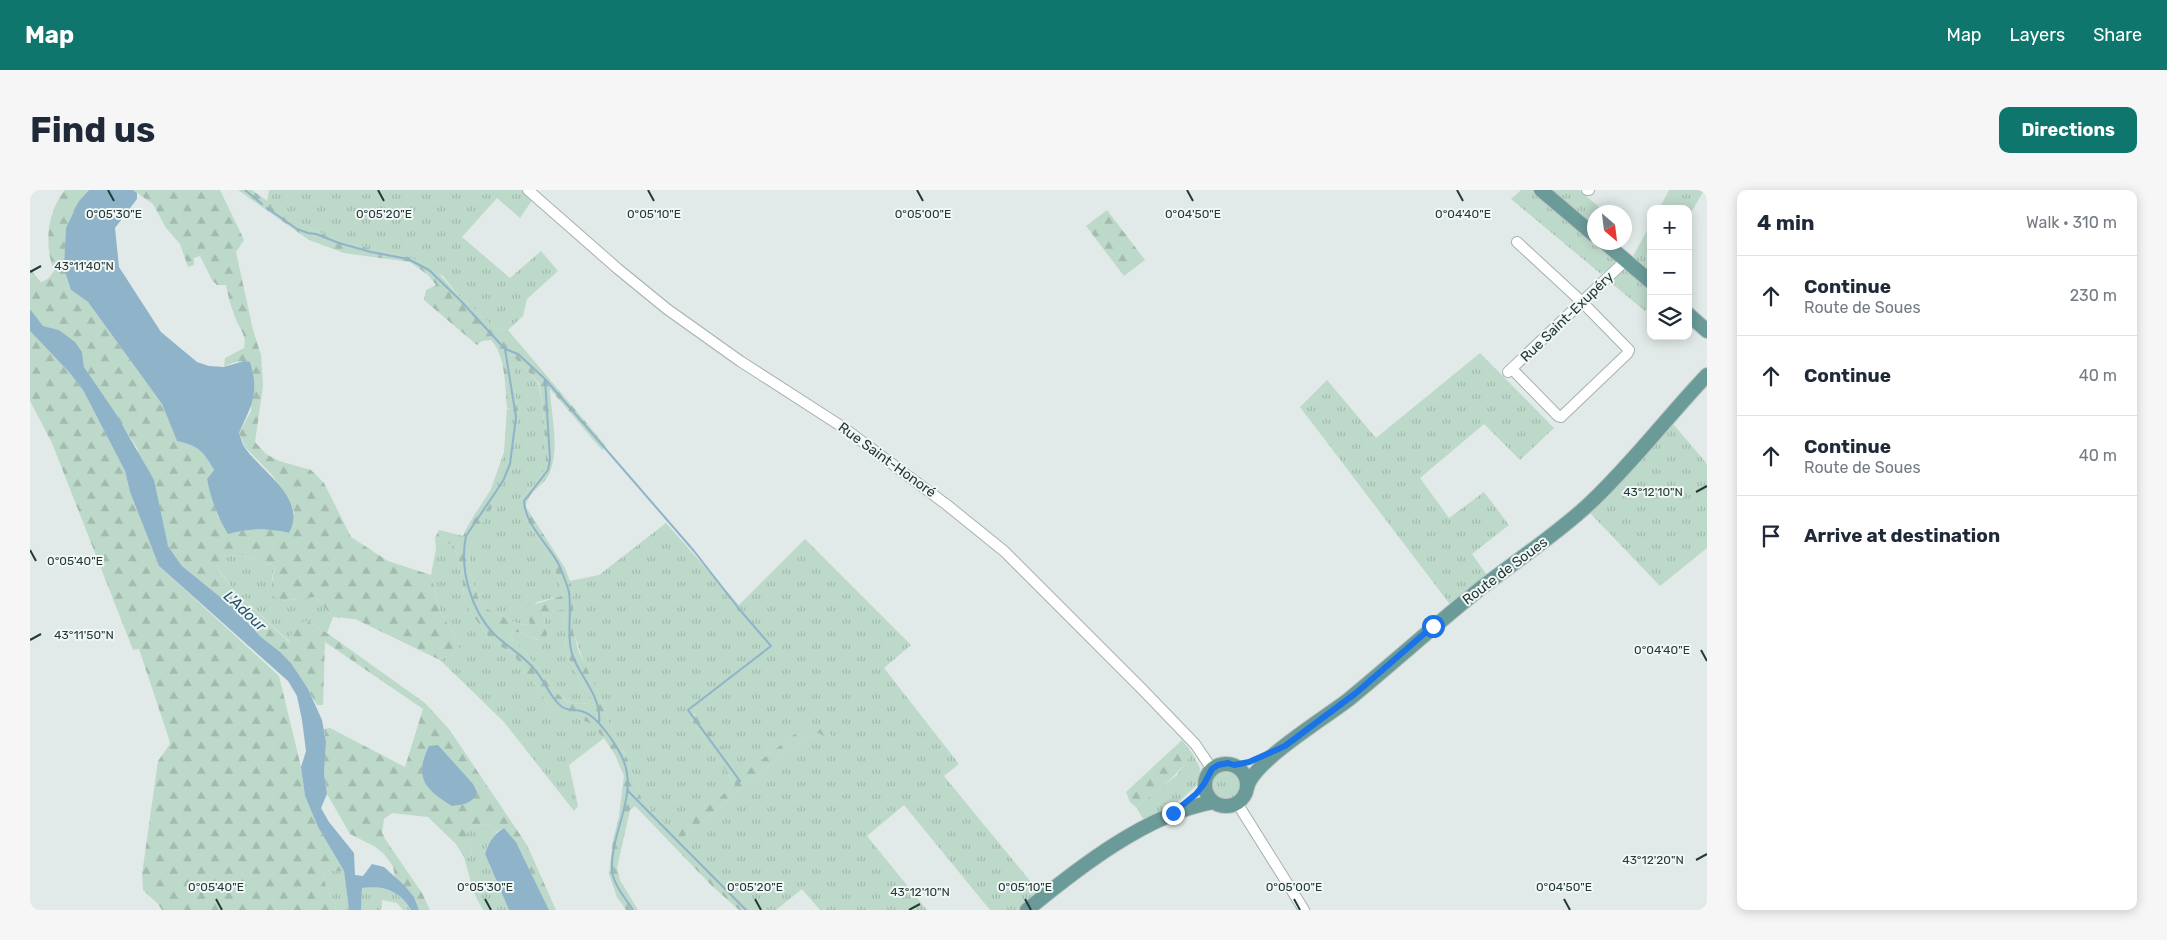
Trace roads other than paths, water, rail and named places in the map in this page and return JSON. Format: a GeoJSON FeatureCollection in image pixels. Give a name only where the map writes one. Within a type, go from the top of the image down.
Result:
{"type":"FeatureCollection","features":[{"type":"Feature","properties":{"kind":"main road"},"geometry":{"type":"LineString","coordinates":[[1541,190],[1587,229]]}},
{"type":"Feature","properties":{"kind":"main road"},"geometry":{"type":"LineString","coordinates":[[1613,250],[1647,279]]}},
{"type":"Feature","properties":{"kind":"main road"},"geometry":{"type":"LineString","coordinates":[[1692,318],[1707,331]]}},
{"type":"Feature","properties":{"kind":"main road","name":"Route de Soues"},"geometry":{"type":"LineString","coordinates":[[1247,788],[1249,780],[1256,770],[1356,693],[1446,615],[1562,528],[1590,504],[1707,375]]}},
{"type":"Feature","properties":{"kind":"main road","name":"Route de Soues"},"geometry":{"type":"LineString","coordinates":[[1234,765],[1257,759],[1285,746]]}},
{"type":"Feature","properties":{"kind":"main road"},"geometry":{"type":"LineString","coordinates":[[1027,910],[1087,862],[1173,813],[1196,794],[1212,769],[1218,765],[1228,763],[1234,765],[1244,774],[1247,788],[1244,797],[1237,803],[1227,806],[1213,802],[1173,813]]}},
{"type":"Feature","properties":{"kind":"main road"},"geometry":{"type":"LineString","coordinates":[[1204,784],[1206,792],[1213,802]]}},
{"type":"Feature","properties":{"kind":"street","name":"Rue Saint-Honoré"},"geometry":{"type":"LineString","coordinates":[[528,190],[667,309],[740,361],[844,428],[948,505],[1004,551],[1195,744],[1212,769]]}},
{"type":"Feature","properties":{"kind":"street"},"geometry":{"type":"LineString","coordinates":[[1517,242],[1582,302]]}},
{"type":"Feature","properties":{"kind":"street","name":"Rue Saint-Exupéry"},"geometry":{"type":"LineString","coordinates":[[1582,302],[1629,350],[1628,354],[1563,416],[1558,416],[1510,371],[1582,302],[1625,261]]}},
{"type":"Feature","properties":{"kind":"street"},"geometry":{"type":"LineString","coordinates":[[1237,803],[1304,910]]}},
{"type":"Feature","properties":{"kind":"water"},"geometry":{"type":"Polygon","coordinates":[[[89,190],[133,190],[137,193],[137,199],[115,228],[119,267],[161,332],[197,362],[209,366],[224,367],[244,361],[250,362],[254,383],[253,399],[239,433],[245,448],[288,497],[293,521],[289,533],[258,529],[228,534],[218,514],[207,479],[214,470],[200,450],[177,441],[162,404],[88,302],[71,290],[64,268],[66,228],[79,201],[89,190]]]}},
{"type":"Feature","properties":{"kind":"water"},"geometry":{"type":"Polygon","coordinates":[[[30,309],[43,326],[59,330],[75,342],[82,352],[84,367],[116,414],[154,480],[168,546],[182,566],[235,609],[261,637],[280,652],[291,663],[308,689],[322,720],[326,742],[324,774],[327,794],[321,808],[329,822],[354,853],[355,875],[363,876],[372,864],[384,867],[414,897],[419,910],[411,910],[402,898],[391,891],[370,887],[362,888],[361,910],[349,910],[344,871],[318,827],[305,796],[301,767],[306,751],[297,696],[288,681],[159,566],[130,492],[125,471],[83,390],[69,372],[30,331],[30,309]]]}},
{"type":"Feature","properties":{"kind":"water"},"geometry":{"type":"Polygon","coordinates":[[[438,745],[473,784],[477,792],[470,801],[452,806],[434,794],[424,781],[422,766],[429,746],[438,745]]]}},
{"type":"Feature","properties":{"kind":"water"},"geometry":{"type":"Polygon","coordinates":[[[504,828],[516,842],[549,910],[509,910],[485,854],[492,839],[504,828]]]}},
{"type":"Feature","properties":{"kind":"waterway"},"geometry":{"type":"LineString","coordinates":[[245,190],[262,204]]}},
{"type":"Feature","properties":{"kind":"waterway"},"geometry":{"type":"LineString","coordinates":[[267,208],[297,229],[371,252],[408,259],[429,270],[460,300],[505,349],[516,417],[510,464],[503,481],[466,536],[464,562],[469,589],[479,614],[495,635],[531,665],[539,674],[554,699],[562,707],[584,712],[600,724],[621,755],[626,769],[628,784],[615,841],[612,870],[617,886],[633,910]]}},
{"type":"Feature","properties":{"kind":"waterway"},"geometry":{"type":"LineString","coordinates":[[505,349],[518,354],[545,379],[550,459],[548,470],[524,501],[525,510],[533,527],[556,559],[567,586],[570,600],[569,633],[571,649],[573,657],[594,697],[599,714],[599,723]]}},
{"type":"Feature","properties":{"kind":"waterway"},"geometry":{"type":"LineString","coordinates":[[545,379],[694,551],[771,646],[688,710],[740,781]]}},
{"type":"Feature","properties":{"kind":"waterway"},"geometry":{"type":"LineString","coordinates":[[627,790],[746,910]]}},
{"type":"Feature","properties":{"kind":"water label","name":"L'Adour"},"geometry":{"type":"Point","coordinates":[245,611]}}]}
